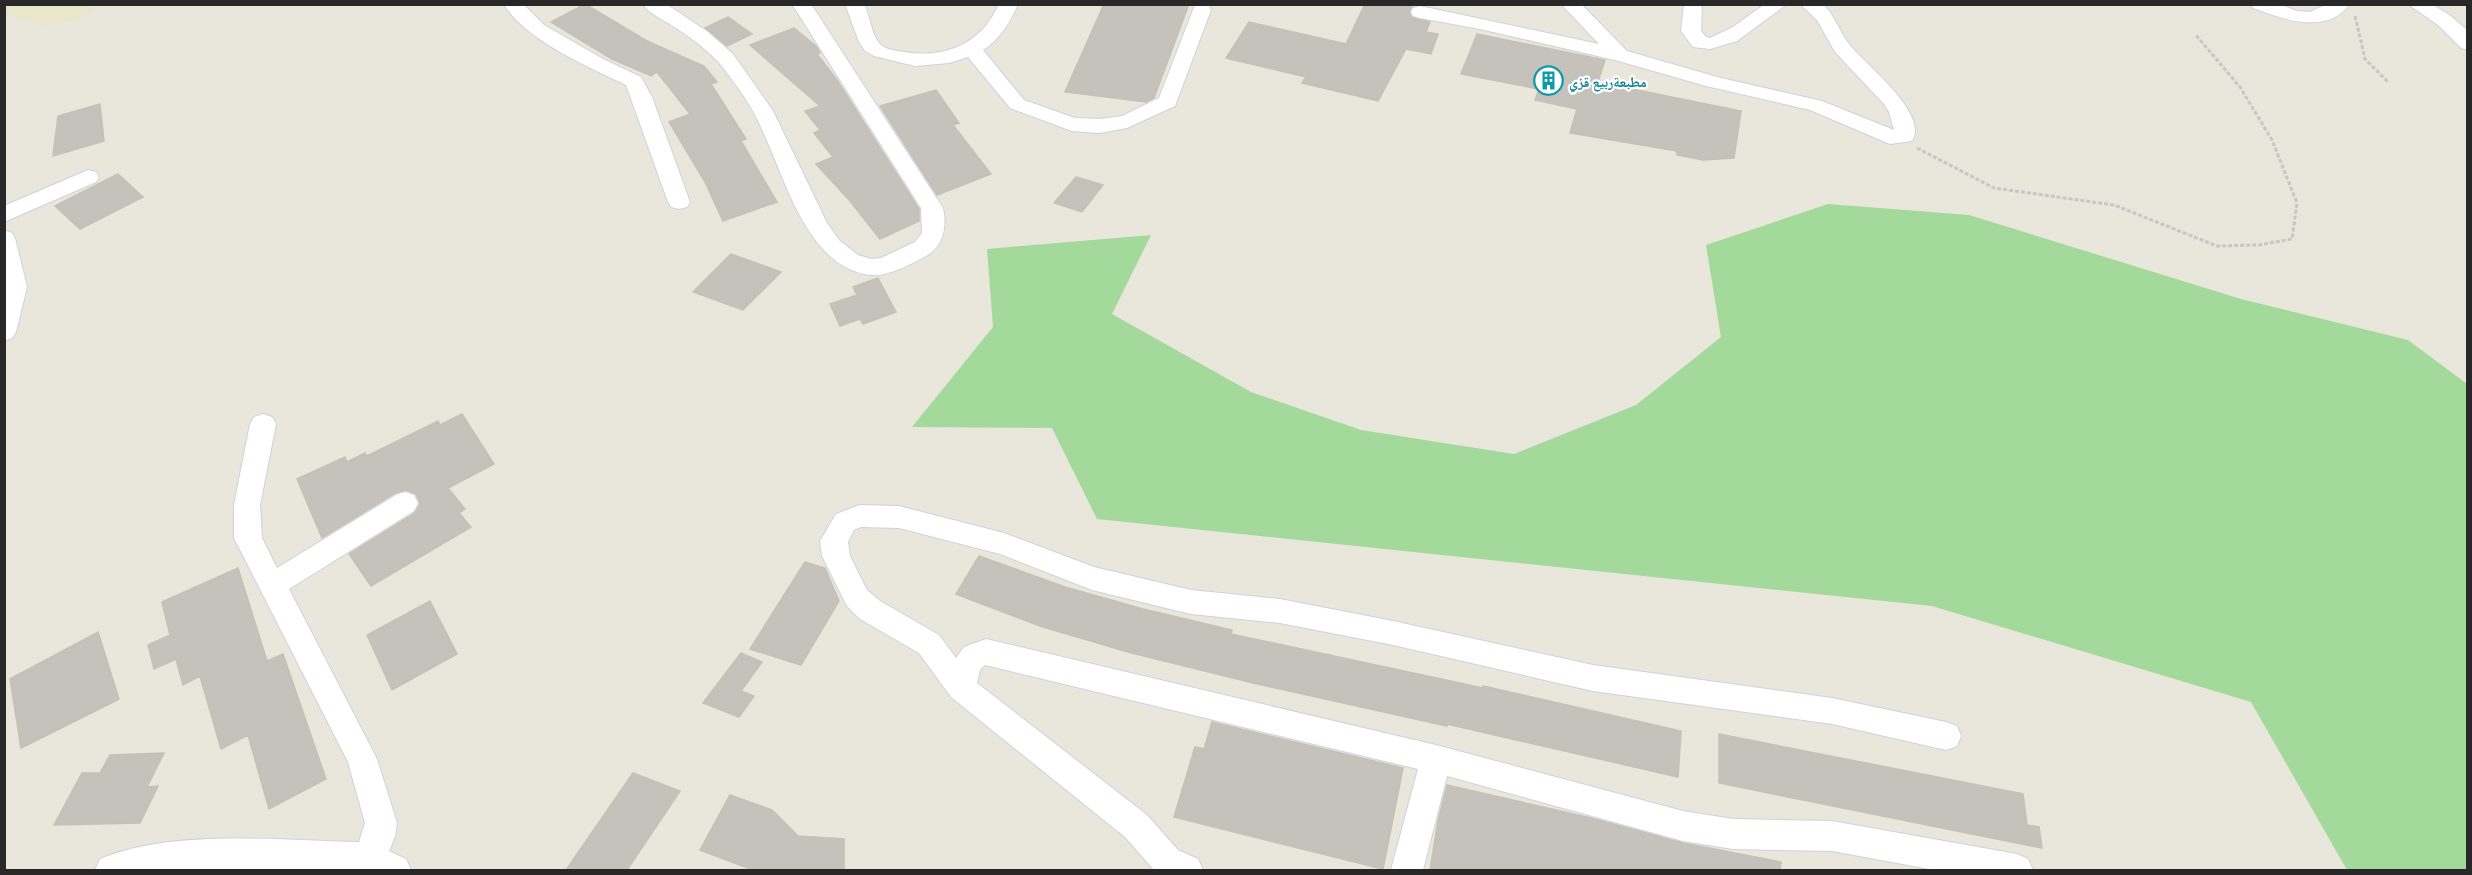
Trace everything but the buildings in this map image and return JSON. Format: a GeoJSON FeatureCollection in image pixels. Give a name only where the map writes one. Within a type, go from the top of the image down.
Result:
{"type":"FeatureCollection","features":[{"type":"Feature","properties":{"kind":"street"},"geometry":{"type":"LineString","coordinates":[[513,4],[518,13],[537,29],[588,59],[634,81],[680,202]]}},
{"type":"Feature","properties":{"kind":"street"},"geometry":{"type":"LineString","coordinates":[[652,4],[702,38],[725,57],[747,87],[781,143],[816,228],[827,242],[852,262],[871,267],[891,262],[922,249],[930,240],[935,222],[932,208],[801,4]]}},
{"type":"Feature","properties":{"kind":"street"},"geometry":{"type":"LineString","coordinates":[[854,4],[860,13],[866,35],[873,48],[887,55],[908,60],[926,60],[960,54],[972,49],[998,29],[1009,4]]}},
{"type":"Feature","properties":{"kind":"street"},"geometry":{"type":"LineString","coordinates":[[1570,4],[1620,56]]}},
{"type":"Feature","properties":{"kind":"street"},"geometry":{"type":"LineString","coordinates":[[1693,4],[1691,31],[1700,43],[1709,44],[1728,39],[1778,4]]}},
{"type":"Feature","properties":{"kind":"street"},"geometry":{"type":"LineString","coordinates":[[1420,12],[1480,23],[1620,56],[1713,82],[1815,105],[1897,138],[1905,136],[1906,133],[1891,100],[1840,46],[1830,22],[1821,11],[1809,4]]}},
{"type":"Feature","properties":{"kind":"street"},"geometry":{"type":"LineString","coordinates":[[2260,4],[2291,15],[2314,19],[2348,9]]}},
{"type":"Feature","properties":{"kind":"street"},"geometry":{"type":"LineString","coordinates":[[2418,4],[2447,22],[2468,44]]}},
{"type":"Feature","properties":{"kind":"street"},"geometry":{"type":"LineString","coordinates":[[972,49],[1017,104],[1072,124],[1100,126],[1127,122],[1168,102],[1202,10]]}},
{"type":"Feature","properties":{"kind":"street"},"geometry":{"type":"LineString","coordinates":[[4,215],[88,177]]}},
{"type":"Feature","properties":{"kind":"street"},"geometry":{"type":"LineString","coordinates":[[4,238],[15,287],[4,332]]}},
{"type":"Feature","properties":{"kind":"street"},"geometry":{"type":"LineString","coordinates":[[111,870],[136,863],[199,855],[381,864],[379,837],[381,823],[362,759],[248,538],[247,505],[263,424]]}},
{"type":"Feature","properties":{"kind":"street"},"geometry":{"type":"LineString","coordinates":[[272,585],[405,503]]}},
{"type":"Feature","properties":{"kind":"street"},"geometry":{"type":"LineString","coordinates":[[1187,870],[1167,861],[1136,826],[961,688],[929,644],[870,610],[857,598],[836,556],[834,541],[845,522],[860,516],[899,517],[1004,544],[1092,578],[1191,602],[1280,611],[1414,637],[1593,678],[1832,711],[1946,736]]}},
{"type":"Feature","properties":{"kind":"street"},"geometry":{"type":"LineString","coordinates":[[961,688],[969,662],[975,655],[986,652],[1436,759],[1683,826],[1733,834],[1832,836],[2017,870]]}},
{"type":"Feature","properties":{"kind":"street"},"geometry":{"type":"LineString","coordinates":[[1407,870],[1436,759]]}},
{"type":"Feature","properties":{"kind":"path"},"geometry":{"type":"LineString","coordinates":[[2348,9],[2365,59],[2388,82]]}},
{"type":"Feature","properties":{"kind":"path"},"geometry":{"type":"LineString","coordinates":[[1897,138],[1994,188],[2114,205],[2217,246],[2259,245],[2292,238],[2297,203],[2272,140],[2240,87],[2195,34]]}},
{"type":"Feature","properties":{"kind":"shaded area"},"geometry":{"type":"Polygon","coordinates":[[[5,4],[99,5],[76,20],[43,25],[5,13],[5,4]]]}},
{"type":"Feature","properties":{"kind":"green space"},"geometry":{"type":"Polygon","coordinates":[[[1828,204],[1969,215],[2241,299],[2408,340],[2467,384],[2467,870],[2347,870],[2251,702],[1932,606],[1097,519],[1052,428],[912,427],[993,327],[987,249],[1151,235],[1112,314],[1251,392],[1361,430],[1514,454],[1636,405],[1721,337],[1706,245],[1828,204]]]}},
{"type":"Feature","properties":{"kind":"place","name":"مطبعةربيع قزي"},"geometry":{"type":"Point","coordinates":[1548,81]}}]}
